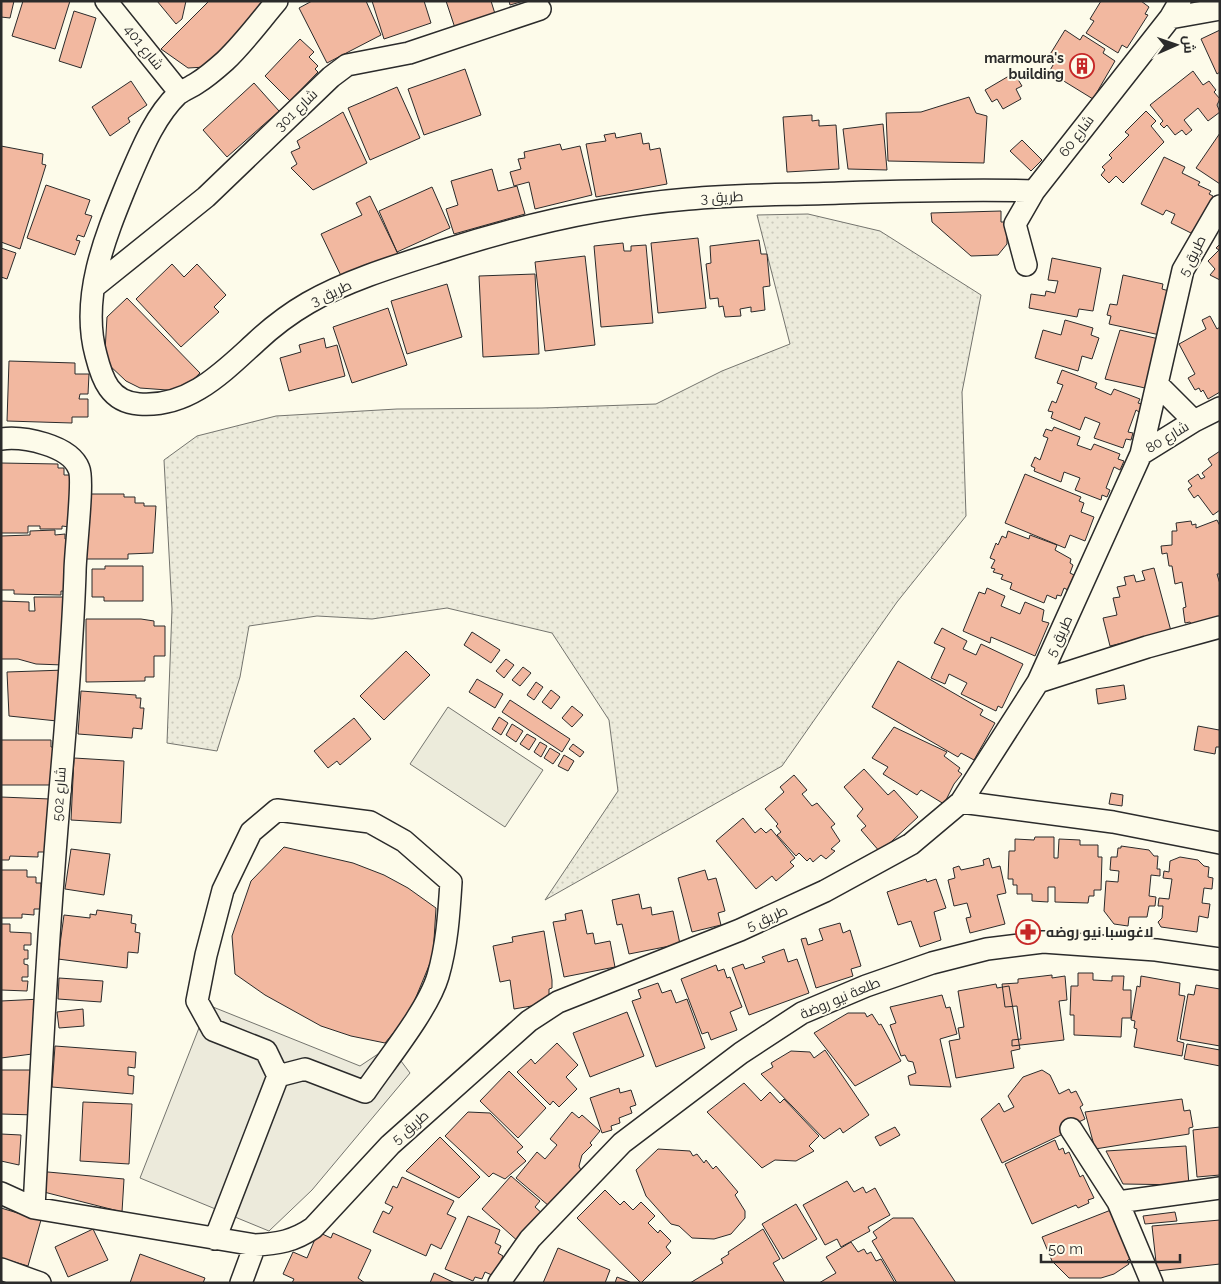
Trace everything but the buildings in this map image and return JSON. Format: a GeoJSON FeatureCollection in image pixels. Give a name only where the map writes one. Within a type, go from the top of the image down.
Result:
{"type":"FeatureCollection","features":[{"type":"Feature","properties":{"kind":"street","name":"شارع 401"},"geometry":{"type":"LineString","coordinates":[[106,1],[180,93]]}},
{"type":"Feature","properties":{"kind":"street","name":"طريق 3"},"geometry":{"type":"LineString","coordinates":[[277,1],[226,60],[209,75],[180,93],[159,119],[144,145],[102,248],[94,287],[92,320],[94,348],[106,387],[119,398],[137,404],[162,402],[186,397],[208,384],[232,366],[257,341],[287,316],[313,300],[408,262],[532,225],[642,204],[690,199],[909,190],[1034,191]]}},
{"type":"Feature","properties":{"kind":"street","name":"شارع 301"},"geometry":{"type":"LineString","coordinates":[[94,287],[206,197],[347,65],[409,52],[540,9]]}},
{"type":"Feature","properties":{"kind":"street","name":"شارع 60"},"geometry":{"type":"LineString","coordinates":[[1026,265],[1015,224],[1034,191],[1175,10],[1220,9]]}},
{"type":"Feature","properties":{"kind":"street","name":"طريق 5"},"geometry":{"type":"LineString","coordinates":[[1,1193],[34,1208],[215,1239],[255,1245],[280,1244],[299,1238],[313,1228],[390,1145],[529,1021],[558,1002],[740,930],[824,891],[911,844],[961,802],[1038,682],[1140,454],[1183,270],[1220,206]]}},
{"type":"Feature","properties":{"kind":"street","name":"شارع 80"},"geometry":{"type":"LineString","coordinates":[[1157,384],[1194,421]]}},
{"type":"Feature","properties":{"kind":"street","name":"شارع 80"},"geometry":{"type":"LineString","coordinates":[[1140,454],[1194,421],[1220,408]]}},
{"type":"Feature","properties":{"kind":"street","name":"شارع 502"},"geometry":{"type":"LineString","coordinates":[[1,439],[21,438],[41,443],[71,459],[80,469],[68,697],[51,898],[34,1208]]}},
{"type":"Feature","properties":{"kind":"street"},"geometry":{"type":"LineString","coordinates":[[1038,682],[1147,647],[1220,627]]}},
{"type":"Feature","properties":{"kind":"street"},"geometry":{"type":"LineString","coordinates":[[961,802],[1113,822],[1220,842]]}},
{"type":"Feature","properties":{"kind":"street"},"geometry":{"type":"LineString","coordinates":[[215,1239],[278,1076],[266,1052],[213,1030],[197,1001],[222,890],[251,832],[277,810],[370,822],[404,841],[450,882],[449,926],[438,978],[419,1014],[365,1092],[305,1070],[278,1076]]}},
{"type":"Feature","properties":{"kind":"street","name":"طلعة نيو روضة"},"geometry":{"type":"LineString","coordinates":[[499,1283],[530,1239],[622,1143],[741,1053],[802,1013],[866,986],[932,963],[987,949],[1043,942],[1156,950],[1220,959]]}},
{"type":"Feature","properties":{"kind":"street"},"geometry":{"type":"LineString","coordinates":[[1071,1129],[1118,1202],[1152,1283]]}},
{"type":"Feature","properties":{"kind":"street"},"geometry":{"type":"LineString","coordinates":[[1118,1202],[1220,1188]]}},
{"type":"Feature","properties":{"kind":"street"},"geometry":{"type":"LineString","coordinates":[[241,1283],[255,1245]]}},
{"type":"Feature","properties":{"kind":"street"},"geometry":{"type":"LineString","coordinates":[[1,1269],[40,1283]]}},
{"type":"Feature","properties":{"kind":"shaded area"},"geometry":{"type":"Polygon","coordinates":[[[808,214],[880,231],[981,295],[962,392],[966,516],[897,602],[782,766],[545,900],[618,791],[609,720],[552,633],[447,608],[372,619],[317,616],[249,626],[240,677],[217,751],[167,743],[172,609],[164,460],[197,436],[276,416],[397,409],[542,408],[656,404],[722,371],[790,344],[757,215],[808,214]]]}},
{"type":"Feature","properties":{"kind":"shaded area"},"geometry":{"type":"Polygon","coordinates":[[[448,707],[543,770],[505,827],[410,764],[448,707]]]}},
{"type":"Feature","properties":{"kind":"shaded area"},"geometry":{"type":"Polygon","coordinates":[[[208,1005],[360,1066],[381,1052],[401,1061],[410,1073],[312,1190],[269,1231],[140,1178],[208,1005]]]}},
{"type":"Feature","properties":{"kind":"place","name":"marmoura's building"},"geometry":{"type":"Point","coordinates":[1082,66]}},
{"type":"Feature","properties":{"kind":"place","name":"لاغوسبا نيو روضه"},"geometry":{"type":"Point","coordinates":[1028,932]}}]}
